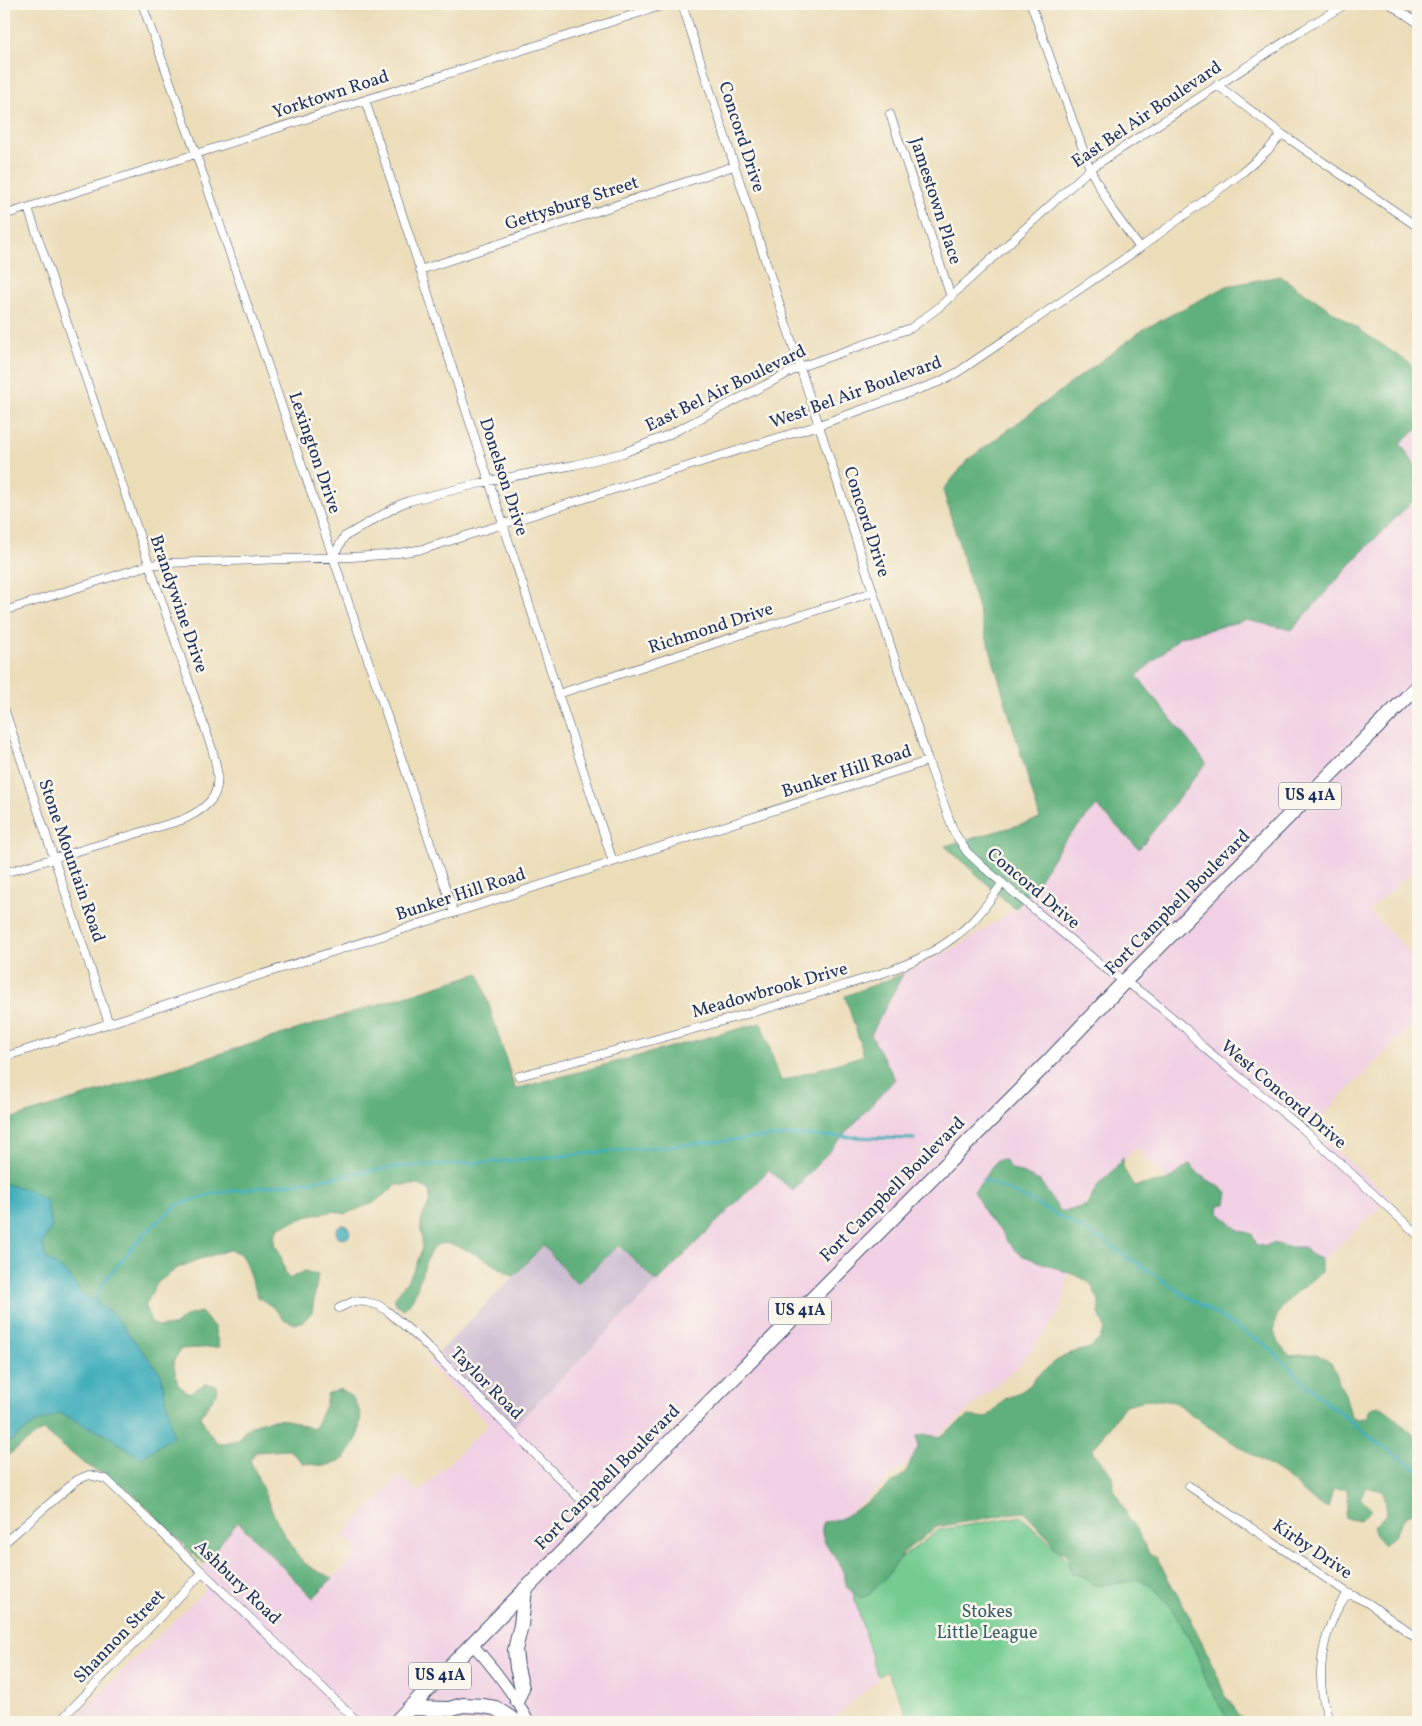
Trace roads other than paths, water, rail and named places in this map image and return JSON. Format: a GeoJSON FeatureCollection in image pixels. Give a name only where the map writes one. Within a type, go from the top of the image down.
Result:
{"type":"FeatureCollection","features":[{"type":"Feature","properties":{"kind":"highway","name":"Fort Campbell Boulevard"},"geometry":{"type":"LineString","coordinates":[[396,1722],[597,1516],[1418,686]]}},
{"type":"Feature","properties":{"kind":"highway"},"geometry":{"type":"LineString","coordinates":[[517,1700],[522,1688],[515,1650],[521,1624],[525,1589]]}},
{"type":"Feature","properties":{"kind":"highway"},"geometry":{"type":"LineString","coordinates":[[409,1708],[449,1710],[463,1705],[483,1706],[495,1708],[517,1722]]}},
{"type":"Feature","properties":{"kind":"street","name":"Lexington Drive"},"geometry":{"type":"LineString","coordinates":[[142,4],[196,154],[454,913]]}},
{"type":"Feature","properties":{"kind":"street","name":"Yorktown Road"},"geometry":{"type":"LineString","coordinates":[[4,215],[668,4]]}},
{"type":"Feature","properties":{"kind":"street","name":"Concord Drive"},"geometry":{"type":"LineString","coordinates":[[682,4],[928,761],[954,832],[967,852],[1002,884],[1106,969],[1125,981]]}},
{"type":"Feature","properties":{"kind":"street"},"geometry":{"type":"LineString","coordinates":[[1031,4],[1090,169],[1112,210],[1140,248]]}},
{"type":"Feature","properties":{"kind":"street","name":"East Bel Air Boulevard"},"geometry":{"type":"LineString","coordinates":[[333,557],[344,537],[399,505],[422,497],[489,481],[574,464],[630,450],[668,435],[800,367],[911,328],[923,320],[1090,169],[1217,85],[1346,4]]}},
{"type":"Feature","properties":{"kind":"street"},"geometry":{"type":"LineString","coordinates":[[1390,4],[1401,6],[1418,23]]}},
{"type":"Feature","properties":{"kind":"street"},"geometry":{"type":"LineString","coordinates":[[1217,85],[1282,134],[1418,227]]}},
{"type":"Feature","properties":{"kind":"street","name":"Donelson Drive"},"geometry":{"type":"LineString","coordinates":[[365,100],[613,862]]}},
{"type":"Feature","properties":{"kind":"street","name":"Jamestown Place"},"geometry":{"type":"LineString","coordinates":[[890,114],[950,296]]}},
{"type":"Feature","properties":{"kind":"street","name":"West Bel Air Boulevard"},"geometry":{"type":"LineString","coordinates":[[4,611],[149,565],[385,556],[424,549],[819,425],[918,390],[958,372],[1140,248],[1243,172],[1267,152],[1282,134]]}},
{"type":"Feature","properties":{"kind":"street","name":"Gettysburg Street"},"geometry":{"type":"LineString","coordinates":[[420,270],[734,166]]}},
{"type":"Feature","properties":{"kind":"street","name":"Brandywine Drive"},"geometry":{"type":"LineString","coordinates":[[4,873],[182,820],[205,808],[213,798],[218,784],[218,770],[212,749],[28,208]]}},
{"type":"Feature","properties":{"kind":"street","name":"Richmond Drive"},"geometry":{"type":"LineString","coordinates":[[558,694],[873,592]]}},
{"type":"Feature","properties":{"kind":"street","name":"Stone Mountain Road"},"geometry":{"type":"LineString","coordinates":[[4,708],[109,1024]]}},
{"type":"Feature","properties":{"kind":"street","name":"Bunker Hill Road"},"geometry":{"type":"LineString","coordinates":[[4,1057],[928,761]]}},
{"type":"Feature","properties":{"kind":"street","name":"Meadowbrook Drive"},"geometry":{"type":"LineString","coordinates":[[519,1076],[757,1012],[853,983],[892,969],[925,955],[957,936],[978,917],[1002,884]]}},
{"type":"Feature","properties":{"kind":"street","name":"West Concord Drive"},"geometry":{"type":"LineString","coordinates":[[1125,981],[1148,997],[1203,1047],[1301,1127],[1418,1235]]}},
{"type":"Feature","properties":{"kind":"street","name":"Taylor Road"},"geometry":{"type":"LineString","coordinates":[[339,1308],[354,1301],[378,1305],[386,1310],[420,1339],[597,1516]]}},
{"type":"Feature","properties":{"kind":"street","name":"Ashbury Road"},"geometry":{"type":"LineString","coordinates":[[4,1544],[77,1480],[89,1475],[106,1479],[358,1722]]}},
{"type":"Feature","properties":{"kind":"street","name":"Kirby Drive"},"geometry":{"type":"LineString","coordinates":[[1189,1486],[1348,1593],[1368,1603],[1418,1639]]}},
{"type":"Feature","properties":{"kind":"street","name":"Shannon Street"},"geometry":{"type":"LineString","coordinates":[[59,1722],[203,1572]]}},
{"type":"Feature","properties":{"kind":"street"},"geometry":{"type":"LineString","coordinates":[[1330,1722],[1320,1683],[1323,1646],[1334,1614],[1348,1593]]}},
{"type":"Feature","properties":{"kind":"street"},"geometry":{"type":"LineString","coordinates":[[472,1644],[495,1669],[517,1700],[529,1722]]}},
{"type":"Feature","properties":{"kind":"water"},"geometry":{"type":"Polygon","coordinates":[[[4,1184],[28,1189],[47,1201],[52,1227],[43,1242],[45,1257],[68,1274],[81,1292],[112,1313],[161,1374],[173,1436],[142,1458],[106,1435],[60,1413],[34,1424],[4,1446],[4,1184]]]}},
{"type":"Feature","properties":{"kind":"water"},"geometry":{"type":"Polygon","coordinates":[[[340,1225],[346,1225],[350,1232],[346,1239],[340,1239],[336,1235],[336,1229],[340,1225]]]}},
{"type":"Feature","properties":{"kind":"waterway"},"geometry":{"type":"LineString","coordinates":[[94,1306],[101,1285],[145,1233],[177,1205],[215,1193],[311,1181],[395,1167],[493,1162],[790,1135],[914,1139]]}},
{"type":"Feature","properties":{"kind":"waterway"},"geometry":{"type":"LineString","coordinates":[[983,1179],[1030,1200],[1104,1241],[1191,1299],[1266,1345],[1320,1397],[1379,1444],[1418,1469]]}},
{"type":"Feature","properties":{"kind":"park label","name":"Stokes Little League"},"geometry":{"type":"Point","coordinates":[987,1622]}}]}
